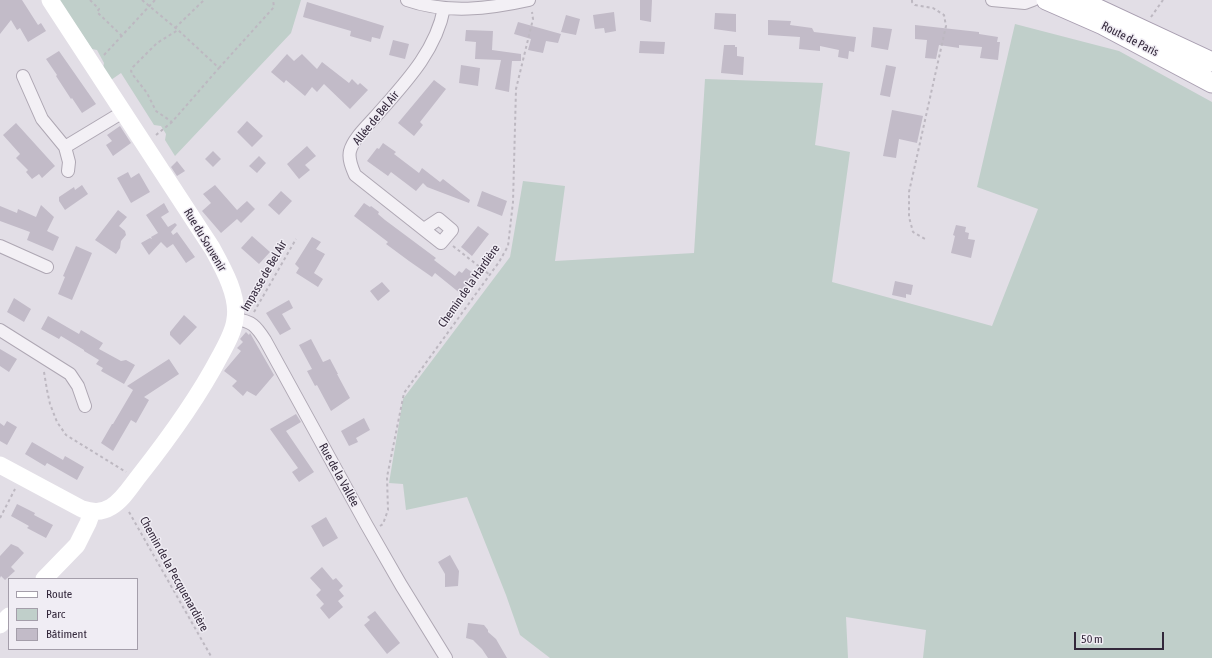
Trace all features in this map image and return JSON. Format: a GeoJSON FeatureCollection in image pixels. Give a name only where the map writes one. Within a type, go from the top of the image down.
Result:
{"type":"FeatureCollection","features":[{"type":"Feature","properties":{"kind":"main road","name":"Route de Paris"},"geometry":{"type":"LineString","coordinates":[[1046,0],[1103,25],[1212,83]]}},
{"type":"Feature","properties":{"kind":"main road","name":"Route de Paris"},"geometry":{"type":"LineString","coordinates":[[1079,0],[1212,62]]}},
{"type":"Feature","properties":{"kind":"street","name":"Rue du Souvenir"},"geometry":{"type":"LineString","coordinates":[[50,0],[212,248],[223,268],[242,320],[227,343],[210,376],[184,416],[155,456],[121,499],[112,507],[103,511],[92,512]]}},
{"type":"Feature","properties":{"kind":"street"},"geometry":{"type":"LineString","coordinates":[[407,0],[444,8],[469,9],[530,3]]}},
{"type":"Feature","properties":{"kind":"street"},"geometry":{"type":"LineString","coordinates":[[992,0],[1026,3],[1033,0]]}},
{"type":"Feature","properties":{"kind":"street","name":"Allée de Bel Air"},"geometry":{"type":"LineString","coordinates":[[444,8],[443,15],[431,46],[416,70],[358,137],[350,152],[351,163],[355,175],[441,243],[444,240]]}},
{"type":"Feature","properties":{"kind":"street"},"geometry":{"type":"LineString","coordinates":[[23,76],[42,119],[65,147],[69,162],[68,171]]}},
{"type":"Feature","properties":{"kind":"street"},"geometry":{"type":"LineString","coordinates":[[65,147],[123,112]]}},
{"type":"Feature","properties":{"kind":"street"},"geometry":{"type":"LineString","coordinates":[[424,229],[439,219],[452,230],[444,240]]}},
{"type":"Feature","properties":{"kind":"street"},"geometry":{"type":"LineString","coordinates":[[0,246],[47,267]]}},
{"type":"Feature","properties":{"kind":"street","name":"Rue de la Vallée"},"geometry":{"type":"LineString","coordinates":[[242,320],[257,328],[265,340],[371,533],[435,642],[446,658]]}},
{"type":"Feature","properties":{"kind":"street"},"geometry":{"type":"LineString","coordinates":[[0,330],[70,374],[78,386],[85,406]]}},
{"type":"Feature","properties":{"kind":"street"},"geometry":{"type":"LineString","coordinates":[[0,465],[82,509],[92,512],[88,524],[77,545],[45,578]]}},
{"type":"Feature","properties":{"kind":"street"},"geometry":{"type":"LineString","coordinates":[[0,625],[8,617]]}},
{"type":"Feature","properties":{"kind":"path"},"geometry":{"type":"LineString","coordinates":[[90,0],[99,9],[97,12],[122,36]]}},
{"type":"Feature","properties":{"kind":"path"},"geometry":{"type":"LineString","coordinates":[[142,0],[178,30],[219,68]]}},
{"type":"Feature","properties":{"kind":"path"},"geometry":{"type":"LineString","coordinates":[[101,57],[108,52],[155,0]]}},
{"type":"Feature","properties":{"kind":"path"},"geometry":{"type":"LineString","coordinates":[[175,28],[204,0]]}},
{"type":"Feature","properties":{"kind":"path"},"geometry":{"type":"LineString","coordinates":[[143,144],[164,130],[172,122],[274,6],[274,0]]}},
{"type":"Feature","properties":{"kind":"path"},"geometry":{"type":"LineString","coordinates":[[912,0],[915,5],[933,8],[944,15],[946,26],[909,192],[909,217],[913,232],[927,240]]}},
{"type":"Feature","properties":{"kind":"path"},"geometry":{"type":"LineString","coordinates":[[1142,29],[1163,0]]}},
{"type":"Feature","properties":{"kind":"path","name":"Chemin de la Hardière"},"geometry":{"type":"LineString","coordinates":[[371,533],[384,524],[388,510],[387,477],[404,393],[490,275],[508,246],[513,194],[516,89],[533,19],[530,3]]}},
{"type":"Feature","properties":{"kind":"path"},"geometry":{"type":"LineString","coordinates":[[172,122],[156,111],[147,93],[133,75],[132,71],[133,67],[157,44],[178,30]]}},
{"type":"Feature","properties":{"kind":"path","name":"Impasse de Bel Air"},"geometry":{"type":"LineString","coordinates":[[242,320],[296,239]]}},
{"type":"Feature","properties":{"kind":"path"},"geometry":{"type":"LineString","coordinates":[[444,240],[490,275]]}},
{"type":"Feature","properties":{"kind":"path"},"geometry":{"type":"LineString","coordinates":[[47,360],[44,371],[47,390],[57,422],[66,435],[125,471]]}},
{"type":"Feature","properties":{"kind":"path"},"geometry":{"type":"LineString","coordinates":[[0,518],[21,476]]}},
{"type":"Feature","properties":{"kind":"path","name":"Chemin de la Pecquenardière"},"geometry":{"type":"LineString","coordinates":[[121,499],[212,658]]}},
{"type":"Feature","properties":{"kind":"green space"},"geometry":{"type":"Polygon","coordinates":[[[59,0],[301,0],[291,33],[175,156],[165,140],[166,134],[161,126],[154,125],[121,73],[111,80],[103,68],[104,63],[97,50],[92,49],[59,0]]]}},
{"type":"Feature","properties":{"kind":"green space"},"geometry":{"type":"Polygon","coordinates":[[[1015,24],[1119,51],[1212,102],[1212,658],[923,658],[926,630],[846,617],[848,658],[550,658],[520,635],[506,595],[467,497],[406,510],[403,484],[389,483],[403,399],[510,257],[523,181],[565,186],[555,261],[694,253],[705,79],[823,83],[815,145],[850,152],[832,282],[992,326],[1038,209],[977,187],[1015,24]]]}},
{"type":"Feature","properties":{"kind":"building"},"geometry":{"type":"Polygon","coordinates":[[[0,0],[22,0],[38,25],[41,23],[46,31],[28,42],[20,28],[17,30],[11,20],[0,34],[0,0]]]}},
{"type":"Feature","properties":{"kind":"building"},"geometry":{"type":"Polygon","coordinates":[[[640,0],[652,0],[651,22],[640,20],[640,0]]]}},
{"type":"Feature","properties":{"kind":"building"},"geometry":{"type":"Polygon","coordinates":[[[307,2],[384,26],[380,39],[372,37],[371,42],[350,36],[351,31],[303,17],[307,2]]]}},
{"type":"Feature","properties":{"kind":"building"},"geometry":{"type":"Polygon","coordinates":[[[614,12],[616,31],[605,33],[604,28],[595,29],[593,15],[614,12]]]}},
{"type":"Feature","properties":{"kind":"building"},"geometry":{"type":"Polygon","coordinates":[[[715,13],[736,14],[736,32],[714,29],[715,13]]]}},
{"type":"Feature","properties":{"kind":"building"},"geometry":{"type":"Polygon","coordinates":[[[566,15],[580,19],[576,35],[561,32],[566,15]]]}},
{"type":"Feature","properties":{"kind":"building"},"geometry":{"type":"Polygon","coordinates":[[[768,20],[791,21],[790,25],[812,28],[814,32],[856,37],[854,52],[849,51],[848,59],[838,57],[839,50],[820,46],[820,51],[799,49],[800,37],[768,35],[768,20]]]}},
{"type":"Feature","properties":{"kind":"building"},"geometry":{"type":"Polygon","coordinates":[[[518,22],[561,34],[558,43],[546,41],[543,53],[528,50],[531,39],[514,34],[518,22]]]}},
{"type":"Feature","properties":{"kind":"building"},"geometry":{"type":"Polygon","coordinates":[[[915,25],[979,32],[979,34],[998,37],[997,42],[1000,42],[998,60],[980,58],[982,47],[959,45],[959,48],[939,45],[936,59],[925,58],[927,40],[915,39],[915,25]]]}},
{"type":"Feature","properties":{"kind":"building"},"geometry":{"type":"Polygon","coordinates":[[[873,27],[892,29],[888,50],[871,47],[873,27]]]}},
{"type":"Feature","properties":{"kind":"building"},"geometry":{"type":"Polygon","coordinates":[[[466,30],[493,31],[492,50],[521,54],[521,61],[512,61],[509,92],[495,89],[501,60],[475,59],[476,42],[465,41],[466,30]]]}},
{"type":"Feature","properties":{"kind":"building"},"geometry":{"type":"Polygon","coordinates":[[[393,40],[409,44],[405,59],[389,55],[393,40]]]}},
{"type":"Feature","properties":{"kind":"building"},"geometry":{"type":"Polygon","coordinates":[[[640,41],[665,42],[664,54],[639,53],[640,41]]]}},
{"type":"Feature","properties":{"kind":"building"},"geometry":{"type":"Polygon","coordinates":[[[724,45],[735,45],[735,47],[737,47],[737,56],[744,57],[743,75],[721,73],[724,45]]]}},
{"type":"Feature","properties":{"kind":"building"},"geometry":{"type":"Polygon","coordinates":[[[59,51],[96,104],[82,113],[72,98],[71,99],[46,59],[59,51]]]}},
{"type":"Feature","properties":{"kind":"building"},"geometry":{"type":"Polygon","coordinates":[[[287,54],[294,61],[302,54],[317,69],[322,62],[349,83],[352,79],[358,85],[360,83],[368,90],[350,109],[324,84],[317,92],[312,87],[305,96],[286,80],[284,83],[271,72],[287,54]]]}},
{"type":"Feature","properties":{"kind":"building"},"geometry":{"type":"Polygon","coordinates":[[[461,65],[480,68],[478,86],[459,83],[461,65]]]}},
{"type":"Feature","properties":{"kind":"building"},"geometry":{"type":"Polygon","coordinates":[[[886,65],[896,67],[890,97],[880,95],[886,65]]]}},
{"type":"Feature","properties":{"kind":"building"},"geometry":{"type":"Polygon","coordinates":[[[434,80],[446,89],[420,122],[423,125],[414,136],[398,123],[434,80]]]}},
{"type":"Feature","properties":{"kind":"building"},"geometry":{"type":"Polygon","coordinates":[[[892,110],[923,116],[917,143],[899,139],[896,158],[883,156],[892,110]]]}},
{"type":"Feature","properties":{"kind":"building"},"geometry":{"type":"Polygon","coordinates":[[[247,121],[263,136],[252,147],[237,132],[247,121]]]}},
{"type":"Feature","properties":{"kind":"building"},"geometry":{"type":"Polygon","coordinates":[[[16,123],[55,166],[42,178],[39,174],[32,179],[26,172],[28,170],[16,158],[20,154],[3,135],[16,123]]]}},
{"type":"Feature","properties":{"kind":"building"},"geometry":{"type":"Polygon","coordinates":[[[120,126],[131,143],[113,156],[106,145],[112,141],[107,135],[120,126]]]}},
{"type":"Feature","properties":{"kind":"building"},"geometry":{"type":"Polygon","coordinates":[[[383,143],[396,152],[394,154],[419,173],[422,168],[440,182],[443,179],[470,200],[469,203],[427,187],[423,183],[416,191],[391,172],[388,176],[367,161],[383,143]]]}},
{"type":"Feature","properties":{"kind":"building"},"geometry":{"type":"Polygon","coordinates":[[[307,146],[316,156],[305,165],[310,170],[299,179],[287,164],[307,146]]]}},
{"type":"Feature","properties":{"kind":"building"},"geometry":{"type":"Polygon","coordinates":[[[213,151],[221,159],[213,167],[205,159],[213,151]]]}},
{"type":"Feature","properties":{"kind":"building"},"geometry":{"type":"Polygon","coordinates":[[[259,156],[266,163],[257,173],[249,166],[259,156]]]}},
{"type":"Feature","properties":{"kind":"building"},"geometry":{"type":"Polygon","coordinates":[[[177,161],[185,171],[177,176],[171,167],[177,161]]]}},
{"type":"Feature","properties":{"kind":"building"},"geometry":{"type":"Polygon","coordinates":[[[128,172],[131,178],[139,173],[150,192],[131,203],[117,178],[128,172]]]}},
{"type":"Feature","properties":{"kind":"building"},"geometry":{"type":"Polygon","coordinates":[[[82,185],[88,194],[65,210],[59,201],[59,197],[74,187],[75,190],[82,185]]]}},
{"type":"Feature","properties":{"kind":"building"},"geometry":{"type":"Polygon","coordinates":[[[215,185],[237,210],[247,201],[255,209],[241,223],[237,219],[221,233],[202,211],[211,203],[203,194],[215,185]]]}},
{"type":"Feature","properties":{"kind":"building"},"geometry":{"type":"Polygon","coordinates":[[[281,191],[292,201],[279,215],[268,205],[281,191]]]}},
{"type":"Feature","properties":{"kind":"building"},"geometry":{"type":"Polygon","coordinates":[[[482,191],[507,201],[502,216],[477,206],[482,191]]]}},
{"type":"Feature","properties":{"kind":"building"},"geometry":{"type":"Polygon","coordinates":[[[164,203],[169,212],[161,217],[168,227],[175,223],[177,225],[171,232],[173,235],[177,232],[195,257],[186,263],[173,244],[167,248],[161,242],[149,255],[141,243],[150,238],[152,239],[151,237],[158,233],[146,215],[164,203]]]}},
{"type":"Feature","properties":{"kind":"building"},"geometry":{"type":"Polygon","coordinates":[[[364,203],[379,212],[378,214],[385,220],[436,258],[434,260],[455,276],[459,271],[462,273],[466,268],[476,275],[461,294],[435,273],[432,277],[386,244],[388,242],[354,216],[364,203]]]}},
{"type":"Feature","properties":{"kind":"building"},"geometry":{"type":"Polygon","coordinates":[[[41,205],[54,217],[47,231],[59,237],[53,251],[27,240],[30,232],[0,221],[0,206],[17,213],[18,209],[36,217],[41,205]]]}},
{"type":"Feature","properties":{"kind":"building"},"geometry":{"type":"Polygon","coordinates":[[[118,210],[127,217],[119,226],[125,231],[126,235],[121,241],[120,248],[116,254],[95,240],[118,210]]]}},
{"type":"Feature","properties":{"kind":"building"},"geometry":{"type":"Polygon","coordinates":[[[956,225],[966,227],[965,232],[969,233],[968,239],[975,240],[971,258],[951,253],[956,225]]]}},
{"type":"Feature","properties":{"kind":"building"},"geometry":{"type":"Polygon","coordinates":[[[478,226],[489,234],[472,256],[461,247],[478,226]]]}},
{"type":"Feature","properties":{"kind":"building"},"geometry":{"type":"Polygon","coordinates":[[[252,236],[270,252],[259,264],[241,248],[252,236]]]}},
{"type":"Feature","properties":{"kind":"building"},"geometry":{"type":"Polygon","coordinates":[[[312,237],[321,242],[316,249],[325,254],[314,273],[323,279],[318,287],[296,273],[299,268],[295,264],[312,237]]]}},
{"type":"Feature","properties":{"kind":"building"},"geometry":{"type":"Polygon","coordinates":[[[76,246],[92,253],[72,300],[58,294],[65,277],[63,276],[76,246]]]}},
{"type":"Feature","properties":{"kind":"building"},"geometry":{"type":"Polygon","coordinates":[[[895,281],[913,285],[911,295],[906,294],[906,298],[892,295],[895,281]]]}},
{"type":"Feature","properties":{"kind":"building"},"geometry":{"type":"Polygon","coordinates":[[[382,282],[390,291],[378,301],[370,291],[382,282]]]}},
{"type":"Feature","properties":{"kind":"building"},"geometry":{"type":"Polygon","coordinates":[[[14,298],[31,309],[24,322],[7,312],[14,298]]]}},
{"type":"Feature","properties":{"kind":"building"},"geometry":{"type":"Polygon","coordinates":[[[289,300],[293,308],[282,314],[291,329],[280,335],[266,313],[289,300]]]}},
{"type":"Feature","properties":{"kind":"building"},"geometry":{"type":"Polygon","coordinates":[[[184,315],[197,327],[180,345],[170,335],[170,332],[184,315]]]}},
{"type":"Feature","properties":{"kind":"building"},"geometry":{"type":"Polygon","coordinates":[[[48,316],[79,334],[81,330],[103,343],[99,349],[121,361],[126,360],[135,365],[124,384],[101,371],[103,368],[96,364],[99,360],[84,350],[61,336],[59,339],[41,329],[48,316]]]}},
{"type":"Feature","properties":{"kind":"building"},"geometry":{"type":"Polygon","coordinates":[[[246,332],[249,335],[250,333],[274,375],[256,396],[247,391],[243,396],[232,386],[237,381],[224,371],[241,351],[237,348],[243,342],[240,339],[246,332]]]}},
{"type":"Feature","properties":{"kind":"building"},"geometry":{"type":"Polygon","coordinates":[[[311,339],[323,362],[330,359],[350,398],[331,411],[317,385],[315,386],[307,371],[312,369],[299,345],[311,339]]]}},
{"type":"Feature","properties":{"kind":"building"},"geometry":{"type":"Polygon","coordinates":[[[0,349],[17,359],[9,372],[0,366],[0,349]]]}},
{"type":"Feature","properties":{"kind":"building"},"geometry":{"type":"Polygon","coordinates":[[[169,359],[179,374],[144,397],[149,400],[136,423],[131,420],[113,451],[101,443],[133,390],[127,386],[169,359]]]}},
{"type":"Feature","properties":{"kind":"building"},"geometry":{"type":"Polygon","coordinates":[[[296,414],[301,422],[286,431],[314,472],[299,482],[292,472],[298,468],[270,429],[296,414]]]}},
{"type":"Feature","properties":{"kind":"building"},"geometry":{"type":"Polygon","coordinates":[[[364,418],[370,430],[356,438],[358,442],[349,446],[341,431],[364,418]]]}},
{"type":"Feature","properties":{"kind":"building"},"geometry":{"type":"Polygon","coordinates":[[[7,421],[17,427],[7,445],[0,441],[0,423],[4,426],[7,421]]]}},
{"type":"Feature","properties":{"kind":"building"},"geometry":{"type":"Polygon","coordinates":[[[32,442],[63,460],[65,456],[84,467],[77,480],[47,463],[45,466],[25,454],[32,442]]]}},
{"type":"Feature","properties":{"kind":"building"},"geometry":{"type":"Polygon","coordinates":[[[17,504],[35,513],[34,515],[53,525],[46,538],[27,528],[29,526],[11,516],[17,504]]]}},
{"type":"Feature","properties":{"kind":"building"},"geometry":{"type":"Polygon","coordinates":[[[326,517],[338,538],[323,547],[311,526],[326,517]]]}},
{"type":"Feature","properties":{"kind":"building"},"geometry":{"type":"Polygon","coordinates":[[[11,544],[18,547],[24,553],[11,567],[15,571],[5,580],[1,576],[0,578],[0,556],[11,544]]]}},
{"type":"Feature","properties":{"kind":"building"},"geometry":{"type":"Polygon","coordinates":[[[450,555],[459,571],[458,586],[445,587],[445,574],[438,562],[450,555]]]}},
{"type":"Feature","properties":{"kind":"building"},"geometry":{"type":"Polygon","coordinates":[[[322,567],[333,580],[336,578],[343,586],[339,590],[344,596],[338,601],[343,607],[329,619],[320,608],[324,604],[316,595],[321,590],[310,578],[322,567]]]}},
{"type":"Feature","properties":{"kind":"building"},"geometry":{"type":"Polygon","coordinates":[[[375,611],[400,643],[387,654],[364,625],[370,620],[367,617],[375,611]]]}},
{"type":"Feature","properties":{"kind":"building"},"geometry":{"type":"Polygon","coordinates":[[[468,623],[484,625],[488,632],[496,639],[507,658],[488,658],[473,640],[466,638],[468,623]]]}}]}
